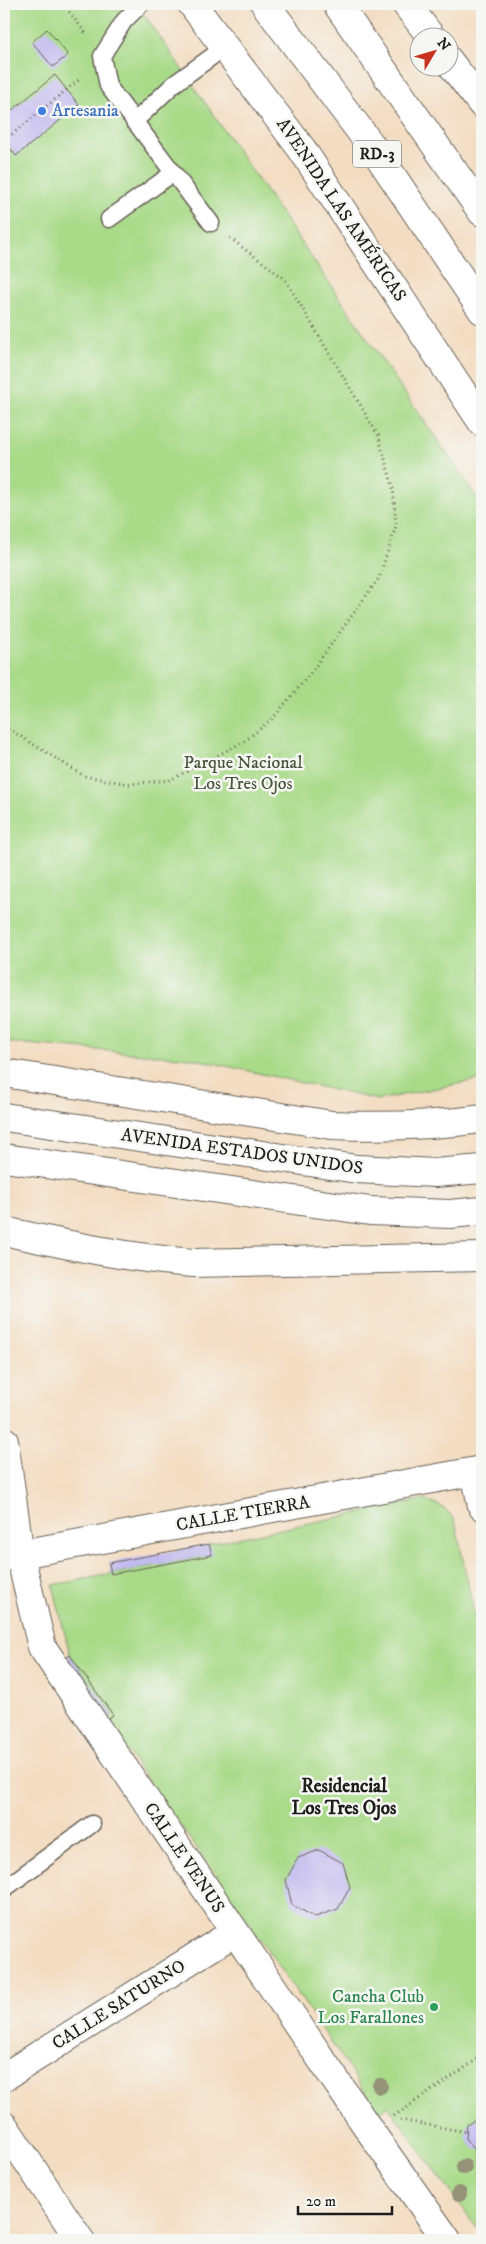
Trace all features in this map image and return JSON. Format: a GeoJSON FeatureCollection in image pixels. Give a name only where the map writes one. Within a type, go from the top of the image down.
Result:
{"type":"FeatureCollection","features":[{"type":"Feature","properties":{"kind":"main road","name":"AVENIDA LAS AMÉRICAS"},"geometry":{"type":"LineString","coordinates":[[192,4],[301,148],[482,422]]}},
{"type":"Feature","properties":{"kind":"main road","name":"RD-3"},"geometry":{"type":"LineString","coordinates":[[265,4],[376,152],[482,310]]}},
{"type":"Feature","properties":{"kind":"main road"},"geometry":{"type":"LineString","coordinates":[[337,4],[482,212]]}},
{"type":"Feature","properties":{"kind":"main road"},"geometry":{"type":"LineString","coordinates":[[406,4],[424,28]]}},
{"type":"Feature","properties":{"kind":"main road"},"geometry":{"type":"LineString","coordinates":[[458,73],[482,104]]}},
{"type":"Feature","properties":{"kind":"main road"},"geometry":{"type":"LineString","coordinates":[[4,1073],[332,1125],[416,1126],[482,1119]]}},
{"type":"Feature","properties":{"kind":"main road","name":"AVENIDA ESTADOS UNIDOS"},"geometry":{"type":"LineString","coordinates":[[4,1117],[357,1169],[436,1173],[482,1169]]}},
{"type":"Feature","properties":{"kind":"main road"},"geometry":{"type":"LineString","coordinates":[[4,1158],[370,1211],[450,1214],[482,1211]]}},
{"type":"Feature","properties":{"kind":"main road"},"geometry":{"type":"LineString","coordinates":[[4,1231],[86,1250],[146,1259],[193,1263],[482,1257]]}},
{"type":"Feature","properties":{"kind":"main road","name":"CALLE VENUS"},"geometry":{"type":"LineString","coordinates":[[4,1440],[12,1556],[42,1647],[447,2240]]}},
{"type":"Feature","properties":{"kind":"main road"},"geometry":{"type":"LineString","coordinates":[[479,1471],[482,1506]]}},
{"type":"Feature","properties":{"kind":"main road","name":"CALLE TIERRA"},"geometry":{"type":"LineString","coordinates":[[12,1556],[479,1471]]}},
{"type":"Feature","properties":{"kind":"main road","name":"CALLE SATURNO"},"geometry":{"type":"LineString","coordinates":[[4,2077],[235,1932]]}},
{"type":"Feature","properties":{"kind":"main road"},"geometry":{"type":"LineString","coordinates":[[4,2126],[80,2240]]}},
{"type":"Feature","properties":{"kind":"lane"},"geometry":{"type":"LineString","coordinates":[[141,4],[124,21],[103,58],[108,86],[211,224]]}},
{"type":"Feature","properties":{"kind":"lane"},"geometry":{"type":"LineString","coordinates":[[134,122],[174,84],[225,47]]}},
{"type":"Feature","properties":{"kind":"lane"},"geometry":{"type":"LineString","coordinates":[[109,219],[173,173]]}},
{"type":"Feature","properties":{"kind":"lane"},"geometry":{"type":"LineString","coordinates":[[4,1889],[92,1824]]}},
{"type":"Feature","properties":{"kind":"path"},"geometry":{"type":"LineString","coordinates":[[4,141],[103,58],[63,4]]}},
{"type":"Feature","properties":{"kind":"path"},"geometry":{"type":"LineString","coordinates":[[4,726],[84,776],[130,784],[170,780],[245,741],[273,718],[309,675],[379,578],[396,526],[393,487],[378,435],[285,279],[211,224]]}},
{"type":"Feature","properties":{"kind":"path"},"geometry":{"type":"LineString","coordinates":[[467,2132],[389,2119],[482,2056]]}},
{"type":"Feature","properties":{"kind":"green space","name":"Parque Nacional Los Tres Ojos"},"geometry":{"type":"Polygon","coordinates":[[[4,4],[137,4],[482,505],[482,1079],[378,1100],[191,1058],[4,1042],[4,4]]]}},
{"type":"Feature","properties":{"kind":"green space"},"geometry":{"type":"Polygon","coordinates":[[[421,1500],[441,1506],[455,1521],[482,1652],[482,2235],[388,2106],[379,2112],[228,1892],[105,1721],[113,1715],[70,1655],[53,1585],[211,1555],[209,1544],[421,1500]]]}},
{"type":"Feature","properties":{"kind":"building"},"geometry":{"type":"Polygon","coordinates":[[[47,29],[68,55],[53,67],[32,42],[47,29]]]}},
{"type":"Feature","properties":{"kind":"building","name":"Artesania"},"geometry":{"type":"Polygon","coordinates":[[[55,75],[79,105],[16,156],[4,140],[4,117],[55,75]]]}},
{"type":"Feature","properties":{"kind":"building"},"geometry":{"type":"Polygon","coordinates":[[[209,1544],[212,1555],[111,1574],[109,1563],[209,1544]]]}},
{"type":"Feature","properties":{"kind":"building"},"geometry":{"type":"Polygon","coordinates":[[[70,1655],[113,1715],[105,1721],[62,1661],[70,1655]]]}},
{"type":"Feature","properties":{"kind":"building"},"geometry":{"type":"Polygon","coordinates":[[[319,1850],[343,1863],[350,1887],[338,1909],[315,1917],[292,1905],[286,1880],[298,1858],[319,1850]]]}},
{"type":"Feature","properties":{"kind":"building"},"geometry":{"type":"Polygon","coordinates":[[[477,2118],[482,2118],[482,2150],[474,2149],[466,2138],[467,2125],[477,2118]]]}},
{"type":"Feature","properties":{"kind":"place","name":"Artesania"},"geometry":{"type":"Point","coordinates":[42,111]}},
{"type":"Feature","properties":{"kind":"place","name":"Cancha Club Los Farallones"},"geometry":{"type":"Point","coordinates":[434,2007]}},
{"type":"Feature","properties":{"kind":"district","name":"Residencial Los Tres Ojos"},"geometry":{"type":"Point","coordinates":[344,1797]}}]}
